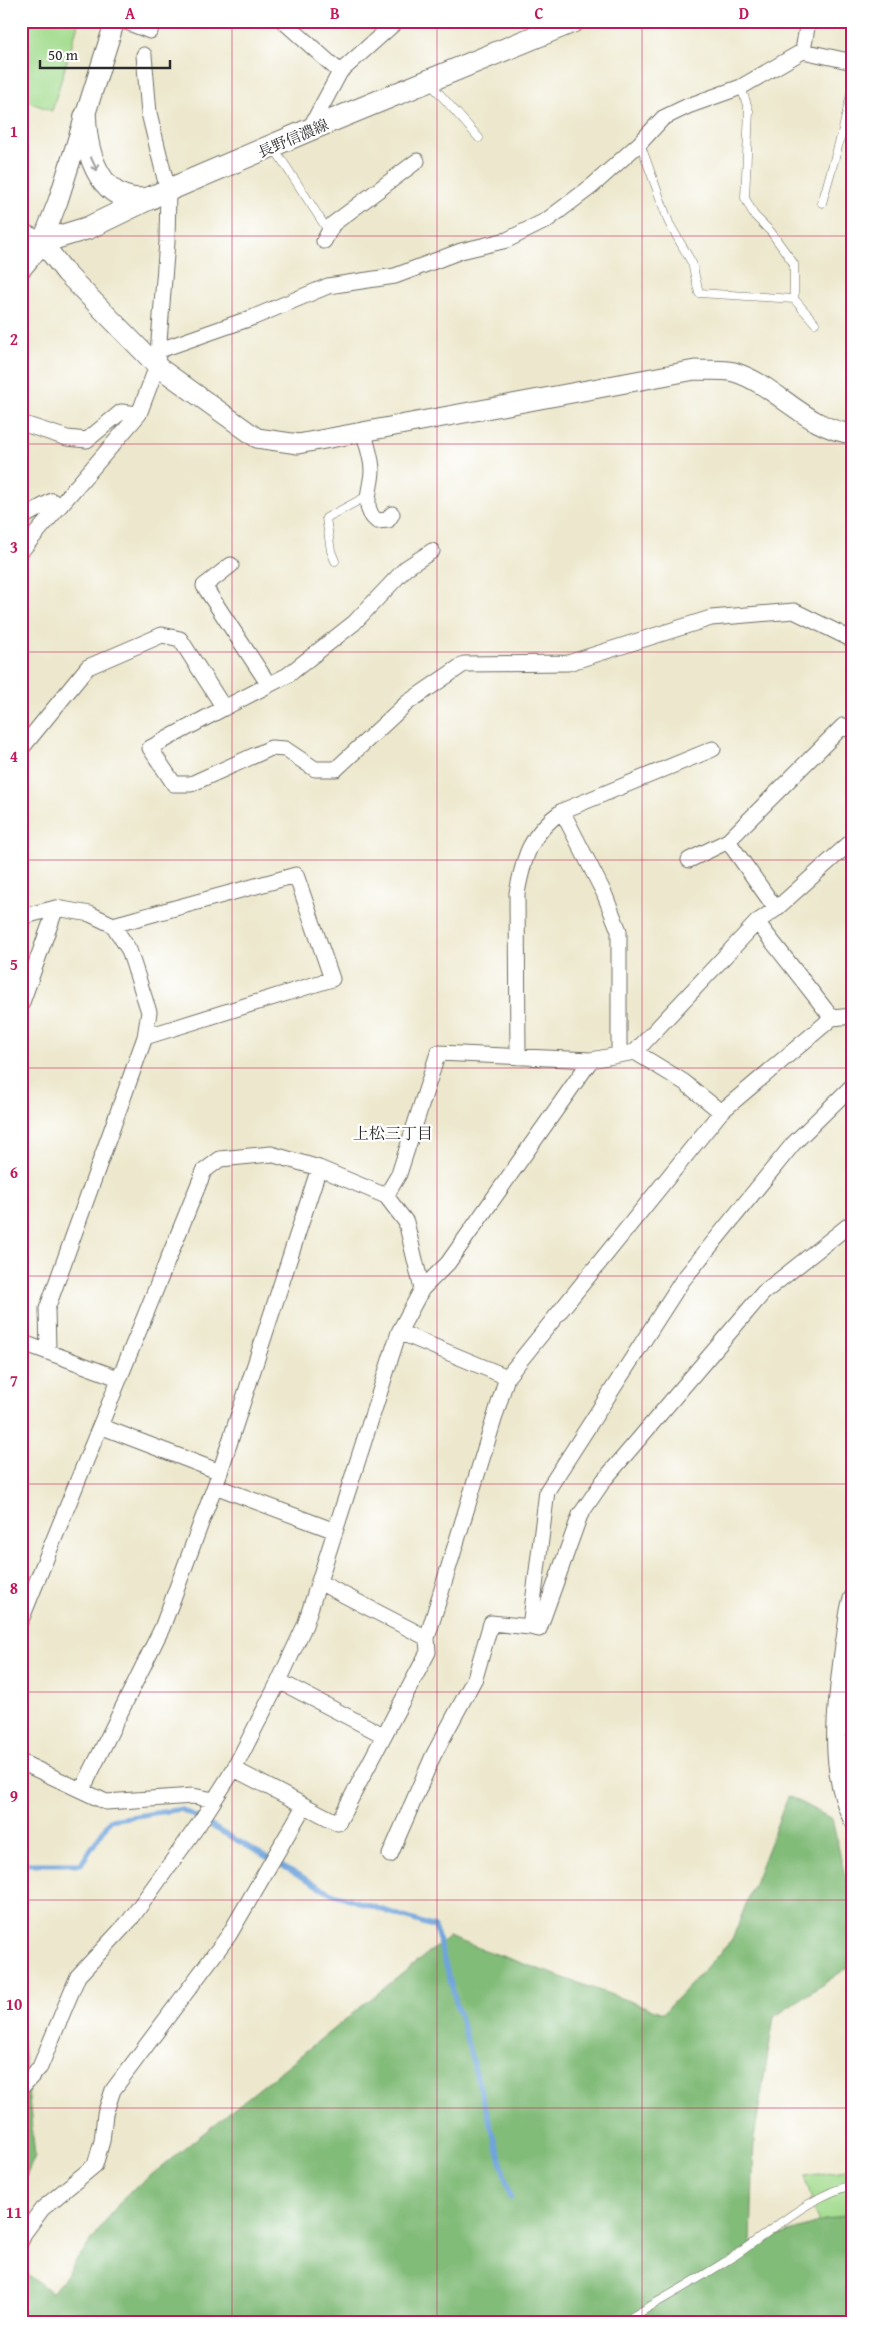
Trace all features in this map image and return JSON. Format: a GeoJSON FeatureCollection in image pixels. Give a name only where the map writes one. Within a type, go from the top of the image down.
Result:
{"type":"FeatureCollection","features":[{"type":"Feature","properties":{"kind":"main road","name":"長野信濃線"},"geometry":{"type":"LineString","coordinates":[[42,242],[88,228],[160,194],[309,130],[574,21]]}},
{"type":"Feature","properties":{"kind":"main road"},"geometry":{"type":"LineString","coordinates":[[85,117],[89,153],[101,178],[118,193],[135,200],[160,194]]}},
{"type":"Feature","properties":{"kind":"main road"},"geometry":{"type":"LineString","coordinates":[[21,267],[42,242]]}},
{"type":"Feature","properties":{"kind":"street"},"geometry":{"type":"LineString","coordinates":[[42,242],[116,21]]}},
{"type":"Feature","properties":{"kind":"street"},"geometry":{"type":"LineString","coordinates":[[124,21],[150,31],[154,21]]}},
{"type":"Feature","properties":{"kind":"street"},"geometry":{"type":"LineString","coordinates":[[283,21],[340,72]]}},
{"type":"Feature","properties":{"kind":"street"},"geometry":{"type":"LineString","coordinates":[[309,130],[340,72],[397,21]]}},
{"type":"Feature","properties":{"kind":"street"},"geometry":{"type":"LineString","coordinates":[[803,51],[808,21]]}},
{"type":"Feature","properties":{"kind":"street"},"geometry":{"type":"LineString","coordinates":[[157,358],[328,286],[395,276],[461,252],[507,240],[547,220],[592,186],[640,143],[664,118],[688,106],[741,87],[803,51],[853,62]]}},
{"type":"Feature","properties":{"kind":"street"},"geometry":{"type":"LineString","coordinates":[[21,551],[139,414],[157,358],[167,242],[149,113],[144,55]]}},
{"type":"Feature","properties":{"kind":"street"},"geometry":{"type":"LineString","coordinates":[[327,237],[333,224],[417,161]]}},
{"type":"Feature","properties":{"kind":"street"},"geometry":{"type":"LineString","coordinates":[[21,233],[42,242],[66,273],[157,358],[257,438],[298,444],[695,370],[732,372],[770,389],[795,409],[821,424],[853,434]]}},
{"type":"Feature","properties":{"kind":"street"},"geometry":{"type":"LineString","coordinates":[[21,423],[68,438],[87,440],[121,412],[139,414]]}},
{"type":"Feature","properties":{"kind":"street"},"geometry":{"type":"LineString","coordinates":[[364,432],[372,469],[367,503],[370,516],[377,521],[388,520],[392,514]]}},
{"type":"Feature","properties":{"kind":"street"},"geometry":{"type":"LineString","coordinates":[[21,518],[52,501],[59,507]]}},
{"type":"Feature","properties":{"kind":"street"},"geometry":{"type":"LineString","coordinates":[[432,552],[406,568],[354,623],[288,675],[150,748],[174,784],[191,784],[271,748],[285,749],[315,769],[336,769],[407,703],[464,664],[568,662],[711,618],[794,611],[853,640]]}},
{"type":"Feature","properties":{"kind":"street"},"geometry":{"type":"LineString","coordinates":[[231,565],[204,586],[269,685]]}},
{"type":"Feature","properties":{"kind":"street"},"geometry":{"type":"LineString","coordinates":[[21,749],[88,667],[162,635],[180,640],[224,708]]}},
{"type":"Feature","properties":{"kind":"street"},"geometry":{"type":"LineString","coordinates":[[690,860],[728,841],[843,726],[853,731]]}},
{"type":"Feature","properties":{"kind":"street"},"geometry":{"type":"LineString","coordinates":[[518,1058],[517,893],[522,868],[530,844],[544,824],[562,811],[713,749]]}},
{"type":"Feature","properties":{"kind":"street"},"geometry":{"type":"LineString","coordinates":[[562,811],[604,892],[619,931],[619,1055]]}},
{"type":"Feature","properties":{"kind":"street"},"geometry":{"type":"LineString","coordinates":[[386,1196],[399,1174],[438,1053],[591,1060],[635,1052],[758,922],[776,909],[853,840]]}},
{"type":"Feature","properties":{"kind":"street"},"geometry":{"type":"LineString","coordinates":[[728,841],[776,909]]}},
{"type":"Feature","properties":{"kind":"street"},"geometry":{"type":"LineString","coordinates":[[113,924],[296,875],[332,979],[145,1038]]}},
{"type":"Feature","properties":{"kind":"street"},"geometry":{"type":"LineString","coordinates":[[21,917],[56,908],[90,914],[113,924],[129,950],[149,1012],[145,1038],[47,1309],[48,1351]]}},
{"type":"Feature","properties":{"kind":"street"},"geometry":{"type":"LineString","coordinates":[[21,1005],[56,908]]}},
{"type":"Feature","properties":{"kind":"street"},"geometry":{"type":"LineString","coordinates":[[758,922],[832,1018]]}},
{"type":"Feature","properties":{"kind":"street"},"geometry":{"type":"LineString","coordinates":[[234,1769],[338,1823],[428,1652],[427,1638],[507,1378],[721,1112],[832,1018],[853,1016]]}},
{"type":"Feature","properties":{"kind":"street"},"geometry":{"type":"LineString","coordinates":[[635,1052],[684,1082],[721,1112]]}},
{"type":"Feature","properties":{"kind":"street"},"geometry":{"type":"LineString","coordinates":[[21,2088],[40,2067],[78,1976],[130,1920],[199,1824],[234,1769],[279,1681],[305,1625],[399,1332],[422,1289],[448,1263],[591,1060]]}},
{"type":"Feature","properties":{"kind":"street"},"geometry":{"type":"LineString","coordinates":[[530,1627],[548,1492],[682,1280],[792,1144],[853,1084]]}},
{"type":"Feature","properties":{"kind":"street"},"geometry":{"type":"LineString","coordinates":[[21,1620],[118,1378],[174,1249],[204,1171],[220,1160],[272,1154],[319,1168],[386,1196],[406,1222],[422,1289]]}},
{"type":"Feature","properties":{"kind":"street"},"geometry":{"type":"LineString","coordinates":[[82,1790],[162,1628],[218,1479],[319,1168]]}},
{"type":"Feature","properties":{"kind":"street"},"geometry":{"type":"LineString","coordinates":[[390,1855],[433,1756],[475,1678],[491,1623],[538,1629],[580,1515],[604,1480],[763,1293],[853,1222]]}},
{"type":"Feature","properties":{"kind":"street"},"geometry":{"type":"LineString","coordinates":[[399,1332],[507,1378]]}},
{"type":"Feature","properties":{"kind":"street"},"geometry":{"type":"LineString","coordinates":[[21,1342],[118,1378]]}},
{"type":"Feature","properties":{"kind":"street"},"geometry":{"type":"LineString","coordinates":[[100,1426],[335,1531]]}},
{"type":"Feature","properties":{"kind":"street"},"geometry":{"type":"LineString","coordinates":[[319,1582],[427,1638]]}},
{"type":"Feature","properties":{"kind":"street"},"geometry":{"type":"LineString","coordinates":[[853,1600],[838,1695],[838,1761],[846,1804],[853,1819]]}},
{"type":"Feature","properties":{"kind":"street"},"geometry":{"type":"LineString","coordinates":[[279,1681],[383,1735]]}},
{"type":"Feature","properties":{"kind":"street"},"geometry":{"type":"LineString","coordinates":[[21,1762],[106,1802],[193,1796],[214,1800]]}},
{"type":"Feature","properties":{"kind":"street"},"geometry":{"type":"LineString","coordinates":[[21,2241],[25,2232],[42,2209],[95,2165],[102,2141],[105,2114],[113,2090],[229,1936],[304,1806]]}},
{"type":"Feature","properties":{"kind":"lane"},"geometry":{"type":"LineString","coordinates":[[428,82],[479,138]]}},
{"type":"Feature","properties":{"kind":"lane"},"geometry":{"type":"LineString","coordinates":[[822,203],[843,129],[853,85]]}},
{"type":"Feature","properties":{"kind":"lane"},"geometry":{"type":"LineString","coordinates":[[741,87],[749,111],[745,198],[754,215],[776,238],[794,264],[794,299],[815,323]]}},
{"type":"Feature","properties":{"kind":"lane"},"geometry":{"type":"LineString","coordinates":[[640,143],[669,223],[692,263],[699,293],[794,299]]}},
{"type":"Feature","properties":{"kind":"lane"},"geometry":{"type":"LineString","coordinates":[[273,146],[327,237]]}},
{"type":"Feature","properties":{"kind":"lane"},"geometry":{"type":"LineString","coordinates":[[335,561],[331,551],[326,518],[369,495]]}},
{"type":"Feature","properties":{"kind":"lane"},"geometry":{"type":"LineString","coordinates":[[622,2323],[730,2259],[808,2206],[841,2187],[853,2185]]}},
{"type":"Feature","properties":{"kind":"green space"},"geometry":{"type":"Polygon","coordinates":[[[21,21],[79,21],[52,111],[21,99],[21,21]]]}},
{"type":"Feature","properties":{"kind":"green space"},"geometry":{"type":"Polygon","coordinates":[[[788,1796],[832,1819],[853,1911],[853,1964],[774,2017],[754,2138],[751,2244],[853,2212],[853,2323],[21,2323],[21,2269],[52,2293],[124,2197],[448,1937],[663,2013],[732,1940],[788,1796]]]}},
{"type":"Feature","properties":{"kind":"green space"},"geometry":{"type":"Polygon","coordinates":[[[21,2023],[35,2156],[21,2188],[21,2023]]]}},
{"type":"Feature","properties":{"kind":"green space"},"geometry":{"type":"Polygon","coordinates":[[[853,2169],[853,2323],[832,2271],[805,2176],[853,2169]]]}},
{"type":"Feature","properties":{"kind":"waterway"},"geometry":{"type":"LineString","coordinates":[[21,1864],[81,1864],[110,1820],[181,1809],[331,1893],[435,1927],[511,2198]]}},
{"type":"Feature","properties":{"kind":"district","name":"上松三丁目"},"geometry":{"type":"Point","coordinates":[393,1133]}}]}
